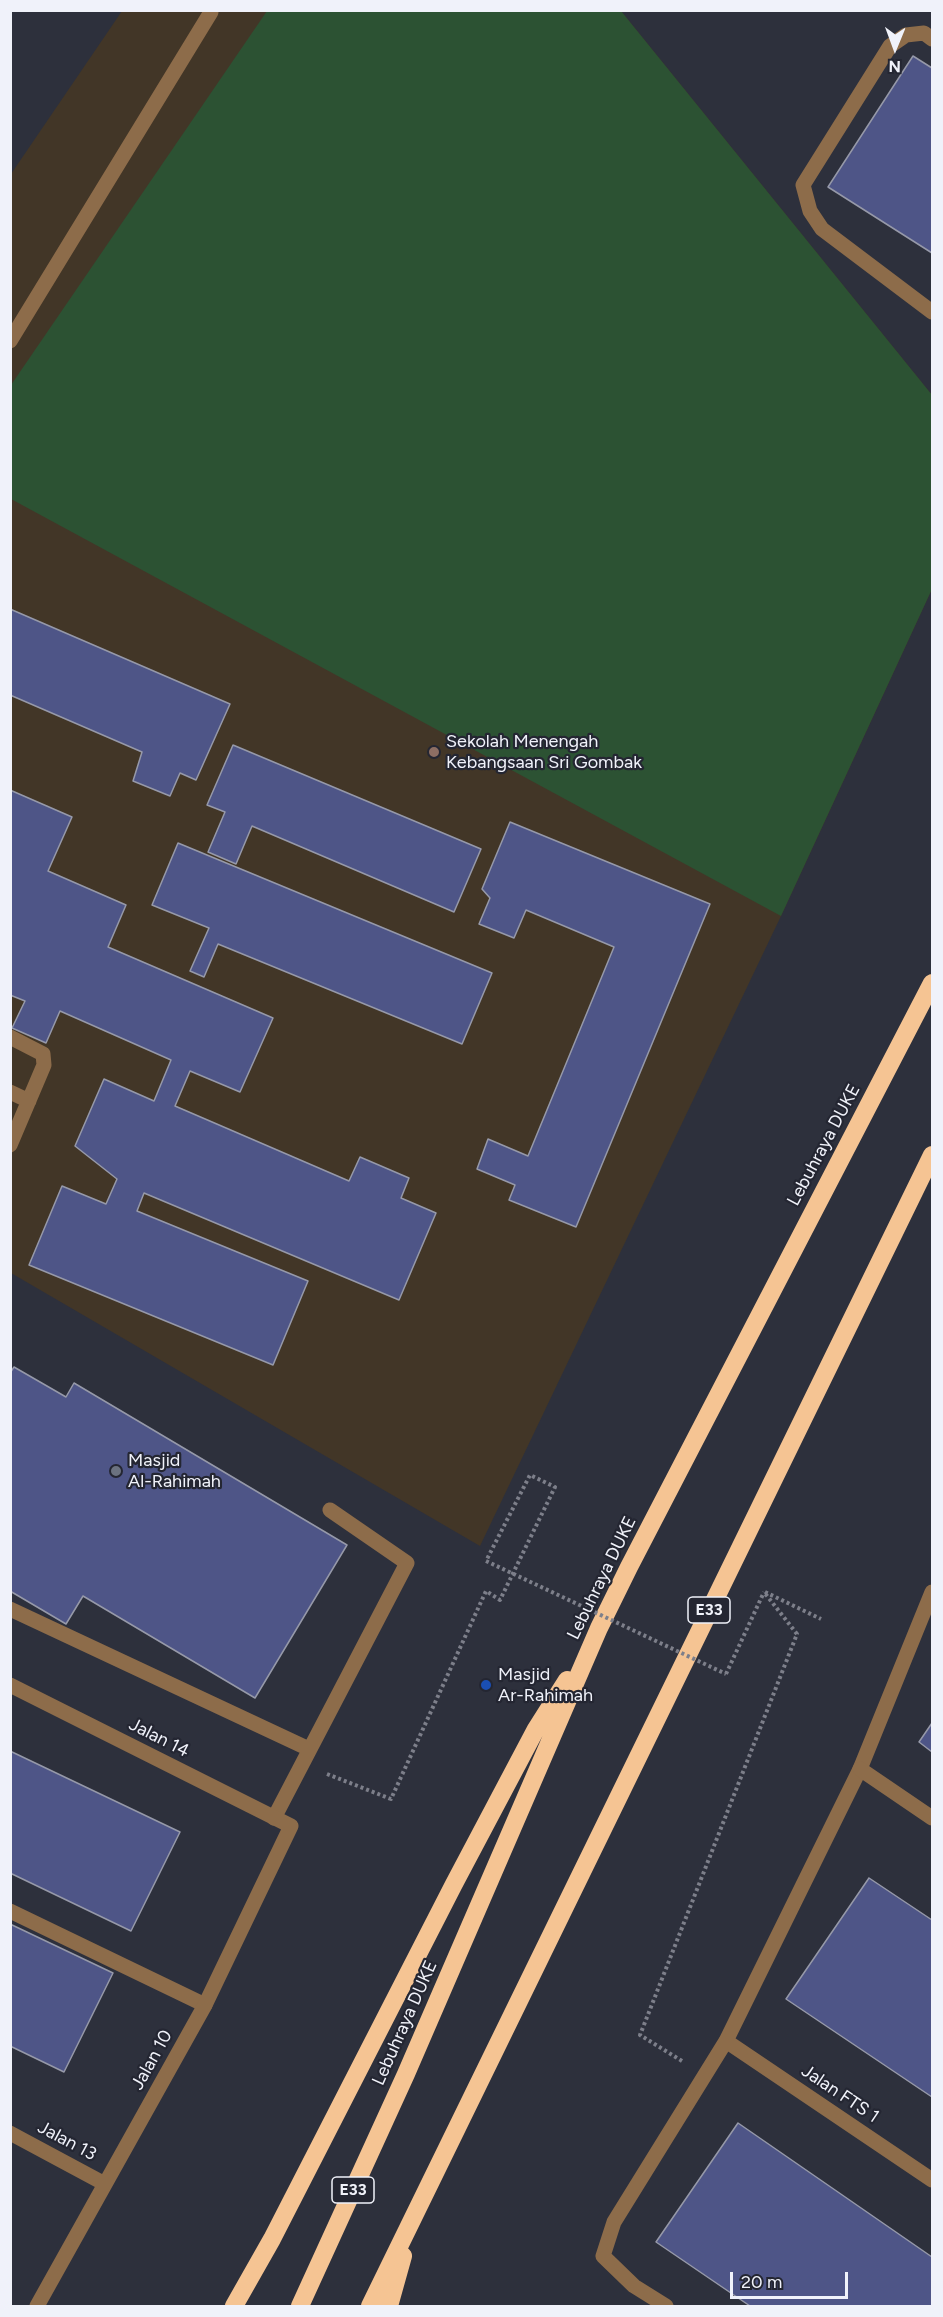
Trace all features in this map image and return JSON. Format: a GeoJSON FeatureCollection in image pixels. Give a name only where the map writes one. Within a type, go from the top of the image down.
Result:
{"type":"FeatureCollection","features":[{"type":"Feature","properties":{"kind":"highway","name":"Lebuhraya DUKE"},"geometry":{"type":"LineString","coordinates":[[300,2307],[406,2074],[599,1628],[933,983]]}},
{"type":"Feature","properties":{"kind":"highway","name":"E33"},"geometry":{"type":"LineString","coordinates":[[370,2307],[412,2216],[933,1155]]}},
{"type":"Feature","properties":{"kind":"highway"},"geometry":{"type":"LineString","coordinates":[[234,2307],[272,2239],[453,1884],[536,1729],[599,1628]]}},
{"type":"Feature","properties":{"kind":"highway"},"geometry":{"type":"LineString","coordinates":[[389,2307],[412,2216]]}},
{"type":"Feature","properties":{"kind":"street"},"geometry":{"type":"LineString","coordinates":[[10,341],[212,12]]}},
{"type":"Feature","properties":{"kind":"street"},"geometry":{"type":"LineString","coordinates":[[933,39],[924,33],[906,35],[891,46],[803,185],[810,211],[822,229],[933,312]]}},
{"type":"Feature","properties":{"kind":"street"},"geometry":{"type":"LineString","coordinates":[[10,1037],[43,1054],[44,1065],[10,1145]]}},
{"type":"Feature","properties":{"kind":"street"},"geometry":{"type":"LineString","coordinates":[[10,1092],[29,1101]]}},
{"type":"Feature","properties":{"kind":"street"},"geometry":{"type":"LineString","coordinates":[[274,1818],[406,1563],[330,1510]]}},
{"type":"Feature","properties":{"kind":"street"},"geometry":{"type":"LineString","coordinates":[[666,2307],[634,2286],[603,2256],[614,2222],[726,2041],[860,1769],[933,1592]]}},
{"type":"Feature","properties":{"kind":"street"},"geometry":{"type":"LineString","coordinates":[[10,1609],[309,1749]]}},
{"type":"Feature","properties":{"kind":"street","name":"Jalan 14"},"geometry":{"type":"LineString","coordinates":[[10,1685],[291,1826]]}},
{"type":"Feature","properties":{"kind":"street"},"geometry":{"type":"LineString","coordinates":[[860,1769],[933,1818]]}},
{"type":"Feature","properties":{"kind":"street","name":"Jalan 10"},"geometry":{"type":"LineString","coordinates":[[37,2307],[205,2005],[291,1826]]}},
{"type":"Feature","properties":{"kind":"street"},"geometry":{"type":"LineString","coordinates":[[10,1911],[205,2005]]}},
{"type":"Feature","properties":{"kind":"street","name":"Jalan FTS 1"},"geometry":{"type":"LineString","coordinates":[[726,2041],[933,2180]]}},
{"type":"Feature","properties":{"kind":"street","name":"Jalan 13"},"geometry":{"type":"LineString","coordinates":[[11,2135],[105,2184]]}},
{"type":"Feature","properties":{"kind":"path"},"geometry":{"type":"LineString","coordinates":[[320,1771],[391,1799],[486,1591],[500,1600],[555,1487],[530,1475],[486,1561],[726,1674],[764,1592]]}},
{"type":"Feature","properties":{"kind":"path"},"geometry":{"type":"LineString","coordinates":[[764,1592],[821,1619]]}},
{"type":"Feature","properties":{"kind":"path"},"geometry":{"type":"LineString","coordinates":[[703,2075],[640,2035],[797,1634],[764,1592]]}},
{"type":"Feature","properties":{"kind":"shaded area","name":"Sekolah Menengah Kebangsaan Sri Gombak"},"geometry":{"type":"Polygon","coordinates":[[[122,11],[621,11],[932,395],[932,589],[781,916],[480,1546],[11,1273],[11,174],[122,11]]]}},
{"type":"Feature","properties":{"kind":"green space"},"geometry":{"type":"Polygon","coordinates":[[[267,11],[621,11],[932,395],[932,589],[781,916],[11,499],[11,385],[267,11]]]}},
{"type":"Feature","properties":{"kind":"building"},"geometry":{"type":"Polygon","coordinates":[[[913,56],[932,68],[932,253],[828,187],[913,56]]]}},
{"type":"Feature","properties":{"kind":"building"},"geometry":{"type":"Polygon","coordinates":[[[10,609],[230,704],[196,780],[180,773],[170,796],[133,781],[142,752],[10,695],[10,609]]]}},
{"type":"Feature","properties":{"kind":"building"},"geometry":{"type":"Polygon","coordinates":[[[233,745],[481,849],[454,912],[252,826],[236,864],[208,852],[225,812],[207,805],[233,745]]]}},
{"type":"Feature","properties":{"kind":"building"},"geometry":{"type":"Polygon","coordinates":[[[10,790],[72,817],[48,871],[126,905],[108,947],[273,1018],[240,1092],[190,1071],[175,1106],[349,1181],[360,1157],[409,1178],[401,1198],[436,1213],[399,1300],[144,1193],[137,1211],[308,1281],[273,1365],[29,1265],[62,1186],[106,1204],[117,1179],[75,1146],[104,1079],[154,1101],[171,1060],[60,1011],[46,1043],[12,1028],[25,1001],[10,995],[10,790]]]}},
{"type":"Feature","properties":{"kind":"building"},"geometry":{"type":"Polygon","coordinates":[[[510,822],[710,904],[576,1227],[509,1200],[515,1185],[477,1169],[488,1139],[528,1156],[614,947],[526,910],[514,938],[479,924],[490,898],[482,889],[510,822]]]}},
{"type":"Feature","properties":{"kind":"building"},"geometry":{"type":"Polygon","coordinates":[[[178,843],[492,973],[462,1044],[218,944],[204,977],[190,971],[209,928],[152,905],[178,843]]]}},
{"type":"Feature","properties":{"kind":"building","name":"Masjid Al-Rahimah"},"geometry":{"type":"Polygon","coordinates":[[[14,1367],[66,1397],[74,1383],[347,1545],[255,1698],[83,1596],[66,1624],[10,1591],[10,1373],[14,1367]]]}},
{"type":"Feature","properties":{"kind":"building"},"geometry":{"type":"Polygon","coordinates":[[[932,1723],[932,1752],[919,1742],[932,1723]]]}},
{"type":"Feature","properties":{"kind":"building"},"geometry":{"type":"Polygon","coordinates":[[[10,1751],[180,1832],[131,1931],[10,1873],[10,1751]]]}},
{"type":"Feature","properties":{"kind":"building"},"geometry":{"type":"Polygon","coordinates":[[[869,1878],[932,1920],[932,2097],[786,1999],[869,1878]]]}},
{"type":"Feature","properties":{"kind":"building"},"geometry":{"type":"Polygon","coordinates":[[[10,1924],[113,1973],[64,2072],[10,2046],[10,1924]]]}},
{"type":"Feature","properties":{"kind":"building"},"geometry":{"type":"Polygon","coordinates":[[[738,2123],[932,2257],[932,2306],[750,2306],[656,2242],[738,2123]]]}},
{"type":"Feature","properties":{"kind":"place","name":"Sekolah Menengah Kebangsaan Sri Gombak"},"geometry":{"type":"Point","coordinates":[434,752]}},
{"type":"Feature","properties":{"kind":"place","name":"Masjid Al-Rahimah"},"geometry":{"type":"Point","coordinates":[116,1471]}},
{"type":"Feature","properties":{"kind":"place","name":"Masjid Ar-Rahimah"},"geometry":{"type":"Point","coordinates":[486,1685]}}]}
